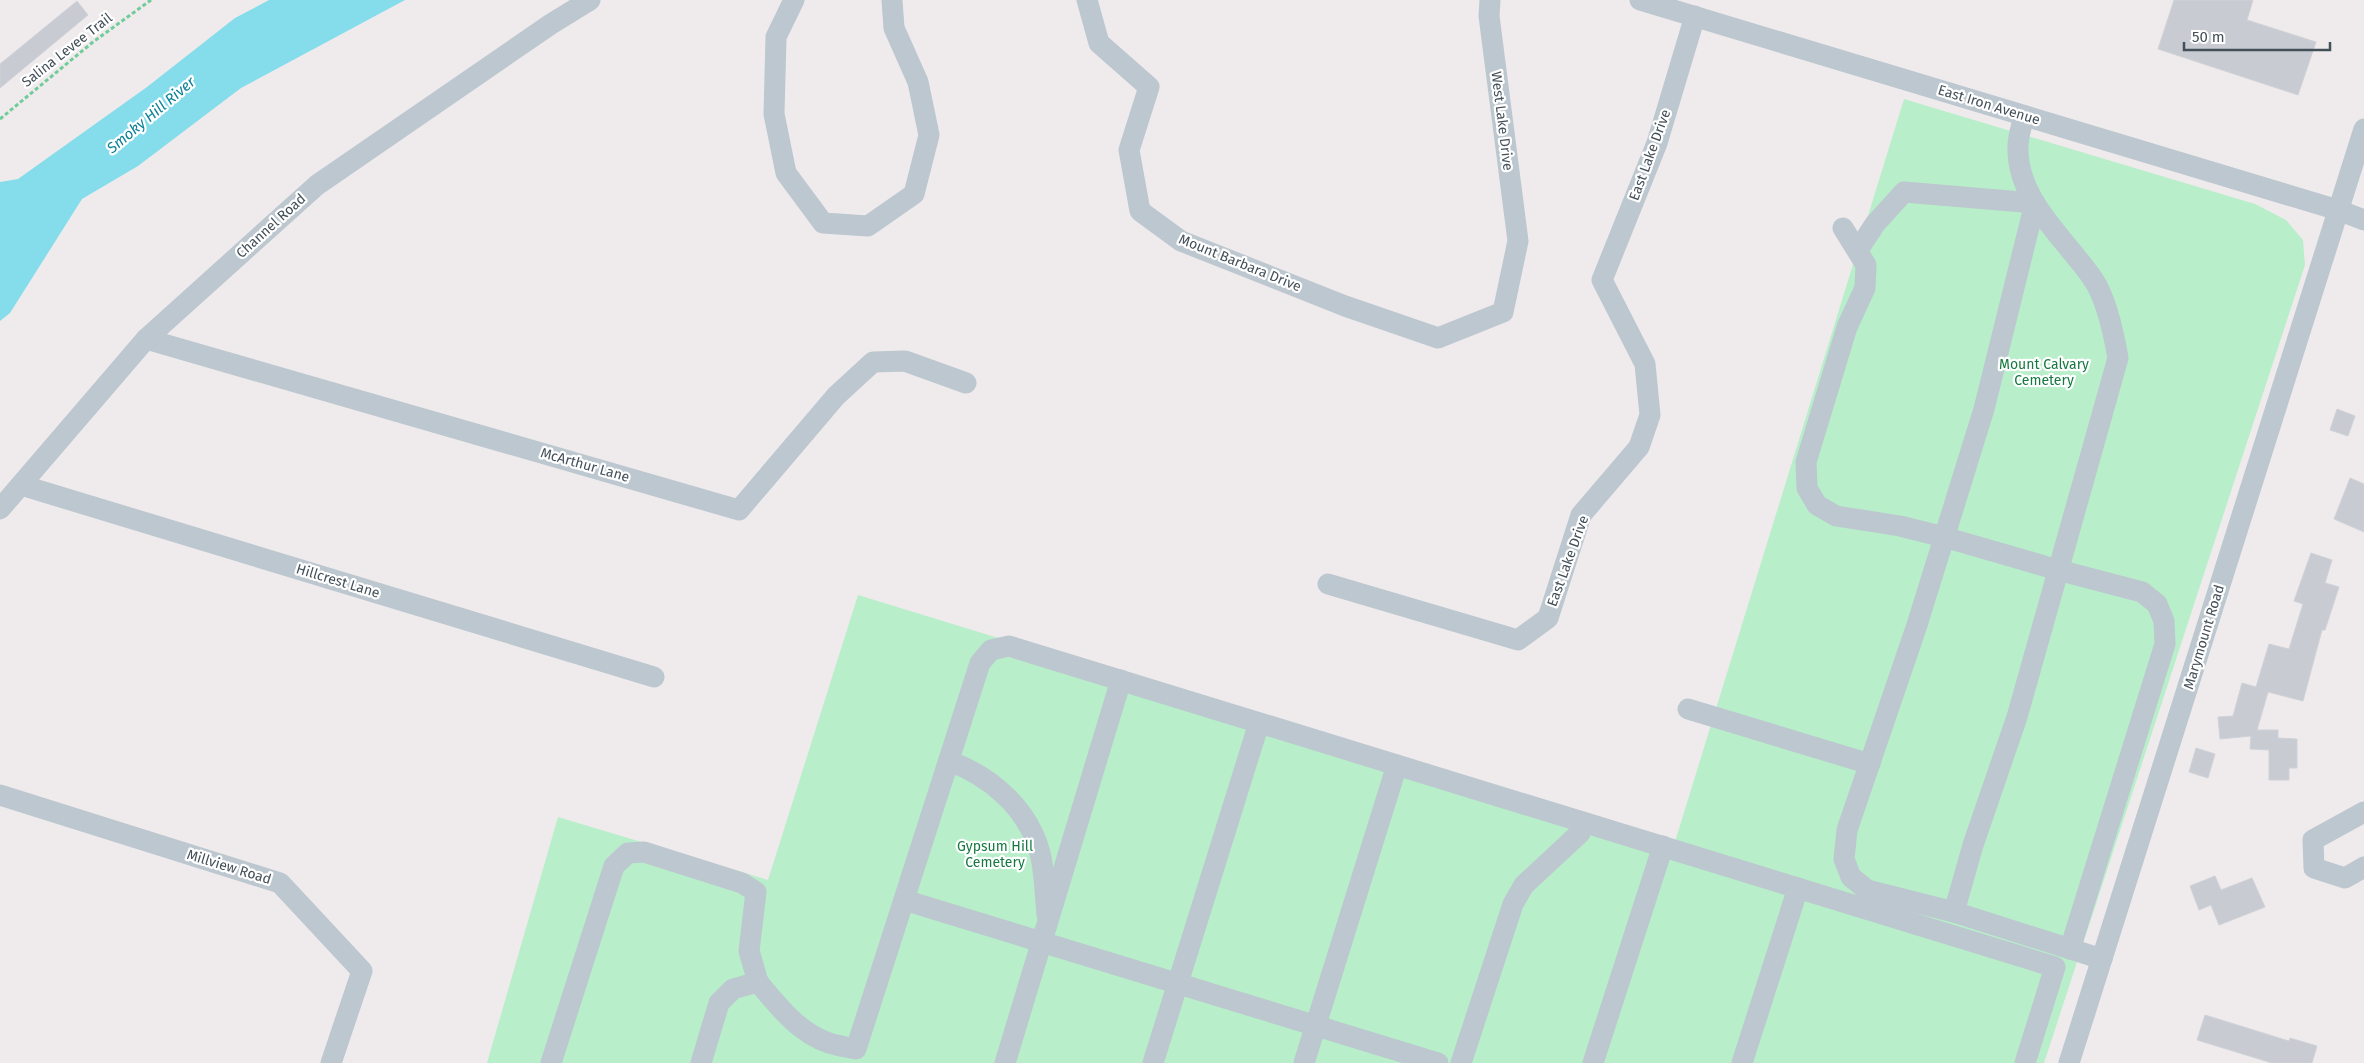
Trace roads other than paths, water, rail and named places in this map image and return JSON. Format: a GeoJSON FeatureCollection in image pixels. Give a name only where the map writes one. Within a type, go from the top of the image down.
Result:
{"type":"FeatureCollection","features":[{"type":"Feature","properties":{"kind":"street","name":"Channel Road"},"geometry":{"type":"LineString","coordinates":[[0,509],[146,339],[317,185],[551,24],[590,0]]}},
{"type":"Feature","properties":{"kind":"street"},"geometry":{"type":"LineString","coordinates":[[794,0],[776,37],[774,114],[786,173],[823,224],[868,226],[914,194],[929,135],[918,82],[894,28],[892,0]]}},
{"type":"Feature","properties":{"kind":"street","name":"Mount Barbara Drive"},"geometry":{"type":"LineString","coordinates":[[1087,0],[1099,43],[1149,87],[1129,150],[1140,210],[1181,241],[1345,306],[1438,338],[1503,312],[1518,241]]}},
{"type":"Feature","properties":{"kind":"street","name":"West Lake Drive"},"geometry":{"type":"LineString","coordinates":[[1490,0],[1489,16],[1518,241]]}},
{"type":"Feature","properties":{"kind":"street","name":"East Iron Avenue"},"geometry":{"type":"LineString","coordinates":[[1640,0],[2338,210],[2364,220]]}},
{"type":"Feature","properties":{"kind":"street","name":"East Lake Drive"},"geometry":{"type":"LineString","coordinates":[[1328,584],[1518,640],[1548,618],[1581,515],[1639,446],[1650,415],[1645,364],[1602,280],[1657,143],[1695,16]]}},
{"type":"Feature","properties":{"kind":"street"},"geometry":{"type":"LineString","coordinates":[[1954,912],[1973,845],[2017,718],[2118,358],[2113,329],[2095,280],[2034,203],[2021,173],[2018,145],[2024,116]]}},
{"type":"Feature","properties":{"kind":"street","name":"Marymount Road"},"geometry":{"type":"LineString","coordinates":[[2069,1063],[2364,129]]}},
{"type":"Feature","properties":{"kind":"street"},"geometry":{"type":"LineString","coordinates":[[1858,250],[1876,224],[1904,192],[2034,203]]}},
{"type":"Feature","properties":{"kind":"street"},"geometry":{"type":"LineString","coordinates":[[2034,203],[1984,409],[1847,830],[1844,859],[1851,877],[1867,890],[1954,912],[2102,959]]}},
{"type":"Feature","properties":{"kind":"street"},"geometry":{"type":"LineString","coordinates":[[1843,228],[1866,265],[1865,288],[1847,327],[1806,462],[1806,488],[1817,505],[1836,516],[1900,526],[1944,536],[2058,570],[2142,592],[2157,604],[2164,621],[2165,644],[2070,949]]}},
{"type":"Feature","properties":{"kind":"street","name":"McArthur Lane"},"geometry":{"type":"LineString","coordinates":[[146,339],[739,510],[836,396],[873,362],[905,361],[966,383]]}},
{"type":"Feature","properties":{"kind":"street","name":"Hillcrest Lane"},"geometry":{"type":"LineString","coordinates":[[21,485],[654,677]]}},
{"type":"Feature","properties":{"kind":"street"},"geometry":{"type":"LineString","coordinates":[[551,1063],[614,866],[628,853],[644,852],[742,883],[756,892],[749,951],[758,982],[786,1015],[812,1036],[854,1056],[980,663],[991,650],[1009,646],[2056,968],[2025,1063]]}},
{"type":"Feature","properties":{"kind":"street"},"geometry":{"type":"LineString","coordinates":[[1005,1063],[1121,680]]}},
{"type":"Feature","properties":{"kind":"street"},"geometry":{"type":"LineString","coordinates":[[1688,709],[1870,764]]}},
{"type":"Feature","properties":{"kind":"street"},"geometry":{"type":"LineString","coordinates":[[1153,1063],[1259,723]]}},
{"type":"Feature","properties":{"kind":"street"},"geometry":{"type":"LineString","coordinates":[[948,761],[970,769],[997,787],[1025,818],[1040,853],[1045,934]]}},
{"type":"Feature","properties":{"kind":"street"},"geometry":{"type":"LineString","coordinates":[[1304,1063],[1397,765]]}},
{"type":"Feature","properties":{"kind":"street","name":"Millview Road"},"geometry":{"type":"LineString","coordinates":[[0,795],[280,882],[362,971],[331,1063]]}},
{"type":"Feature","properties":{"kind":"street"},"geometry":{"type":"LineString","coordinates":[[2364,812],[2313,840],[2314,868],[2345,878],[2364,867]]}},
{"type":"Feature","properties":{"kind":"street"},"geometry":{"type":"LineString","coordinates":[[1461,1063],[1513,904],[1524,884],[1580,833]]}},
{"type":"Feature","properties":{"kind":"street"},"geometry":{"type":"LineString","coordinates":[[1594,1063],[1663,846]]}},
{"type":"Feature","properties":{"kind":"street"},"geometry":{"type":"LineString","coordinates":[[1742,1063],[1798,888]]}},
{"type":"Feature","properties":{"kind":"street"},"geometry":{"type":"LineString","coordinates":[[904,900],[1045,934],[1178,984],[1438,1063]]}},
{"type":"Feature","properties":{"kind":"street"},"geometry":{"type":"LineString","coordinates":[[700,1063],[719,1003],[734,989],[758,982]]}},
{"type":"Feature","properties":{"kind":"water","name":"Smoky Hill River"},"geometry":{"type":"Polygon","coordinates":[[[269,0],[405,0],[241,88],[138,166],[82,199],[10,313],[0,321],[0,182],[18,179],[147,87],[235,18],[269,0]]]}},
{"type":"Feature","properties":{"kind":"park label","name":"Mount Calvary Cemetery"},"geometry":{"type":"Point","coordinates":[2044,372]}},
{"type":"Feature","properties":{"kind":"park label","name":"Gypsum Hill Cemetery"},"geometry":{"type":"Point","coordinates":[995,854]}}]}
